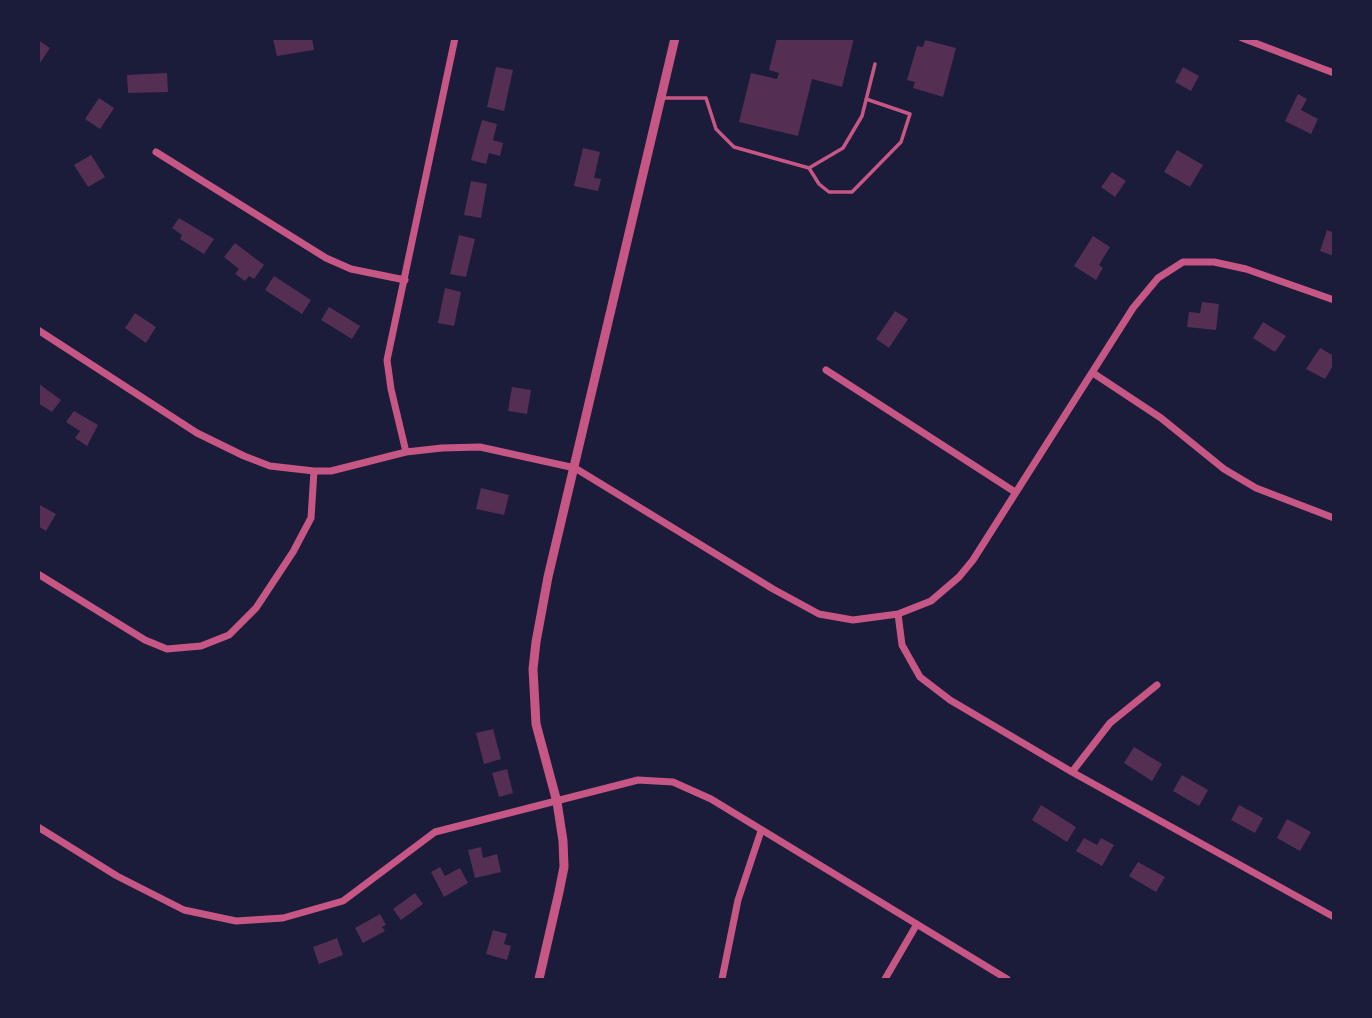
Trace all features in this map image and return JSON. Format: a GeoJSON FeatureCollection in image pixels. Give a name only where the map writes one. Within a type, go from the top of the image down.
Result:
{"type":"FeatureCollection","features":[{"type":"Feature","properties":{"kind":"street"},"geometry":{"type":"LineString","coordinates":[[406,452],[387,360],[455,38]]}},
{"type":"Feature","properties":{"kind":"street"},"geometry":{"type":"LineString","coordinates":[[539,979],[564,867],[564,841],[557,802],[536,724],[533,669],[536,642],[548,577],[675,38]]}},
{"type":"Feature","properties":{"kind":"street"},"geometry":{"type":"LineString","coordinates":[[1242,38],[1334,72]]}},
{"type":"Feature","properties":{"kind":"street"},"geometry":{"type":"LineString","coordinates":[[156,152],[326,258],[351,269],[405,280]]}},
{"type":"Feature","properties":{"kind":"street"},"geometry":{"type":"LineString","coordinates":[[38,330],[197,433],[270,466],[331,471],[406,452],[480,447],[575,468],[773,589],[819,614],[853,620],[898,614],[931,601],[959,577],[973,560],[1133,308],[1158,278],[1183,262],[1214,262],[1246,269],[1334,299]]}},
{"type":"Feature","properties":{"kind":"street"},"geometry":{"type":"LineString","coordinates":[[826,370],[1014,492]]}},
{"type":"Feature","properties":{"kind":"street"},"geometry":{"type":"LineString","coordinates":[[1093,373],[1161,418],[1224,469],[1256,488],[1334,518]]}},
{"type":"Feature","properties":{"kind":"street"},"geometry":{"type":"LineString","coordinates":[[38,574],[145,640],[167,649],[201,646],[229,635],[256,608],[293,552],[311,517],[314,471]]}},
{"type":"Feature","properties":{"kind":"street"},"geometry":{"type":"LineString","coordinates":[[898,614],[902,646],[920,677],[950,700],[1072,772],[1334,917]]}},
{"type":"Feature","properties":{"kind":"street"},"geometry":{"type":"LineString","coordinates":[[1072,772],[1110,723],[1157,685]]}},
{"type":"Feature","properties":{"kind":"street"},"geometry":{"type":"LineString","coordinates":[[38,827],[117,876],[184,910],[236,921],[283,918],[342,901],[435,832],[638,780],[673,782],[711,799],[1007,979]]}},
{"type":"Feature","properties":{"kind":"street"},"geometry":{"type":"LineString","coordinates":[[722,979],[738,900],[761,831]]}},
{"type":"Feature","properties":{"kind":"street"},"geometry":{"type":"LineString","coordinates":[[885,979],[917,924]]}},
{"type":"Feature","properties":{"kind":"lane"},"geometry":{"type":"LineString","coordinates":[[809,168],[843,148],[862,116],[875,64]]}},
{"type":"Feature","properties":{"kind":"lane"},"geometry":{"type":"LineString","coordinates":[[661,98],[706,98],[716,129],[733,147],[809,168],[819,184],[829,192],[852,192],[901,142],[910,114],[866,99]]}},
{"type":"Feature","properties":{"kind":"building"},"geometry":{"type":"Polygon","coordinates":[[[312,38],[314,50],[277,56],[273,39],[312,38]]]}},
{"type":"Feature","properties":{"kind":"building"},"geometry":{"type":"Polygon","coordinates":[[[777,38],[854,38],[842,87],[812,79],[798,136],[739,122],[751,73],[777,79],[779,73],[769,70],[777,38]]]}},
{"type":"Feature","properties":{"kind":"building"},"geometry":{"type":"Polygon","coordinates":[[[38,40],[50,48],[38,66],[38,40]]]}},
{"type":"Feature","properties":{"kind":"building"},"geometry":{"type":"Polygon","coordinates":[[[925,40],[956,48],[943,97],[913,88],[915,82],[907,80],[917,46],[923,47],[925,40]]]}},
{"type":"Feature","properties":{"kind":"building"},"geometry":{"type":"Polygon","coordinates":[[[496,67],[513,70],[504,111],[487,107],[496,67]]]}},
{"type":"Feature","properties":{"kind":"building"},"geometry":{"type":"Polygon","coordinates":[[[1183,67],[1199,76],[1191,91],[1175,82],[1183,67]]]}},
{"type":"Feature","properties":{"kind":"building"},"geometry":{"type":"Polygon","coordinates":[[[167,73],[168,92],[128,93],[127,75],[167,73]]]}},
{"type":"Feature","properties":{"kind":"building"},"geometry":{"type":"Polygon","coordinates":[[[1298,94],[1307,99],[1301,110],[1318,119],[1311,134],[1285,121],[1298,94]]]}},
{"type":"Feature","properties":{"kind":"building"},"geometry":{"type":"Polygon","coordinates":[[[99,98],[114,108],[100,129],[85,119],[99,98]]]}},
{"type":"Feature","properties":{"kind":"building"},"geometry":{"type":"Polygon","coordinates":[[[482,120],[497,124],[493,140],[503,143],[500,156],[489,153],[486,164],[471,160],[482,120]]]}},
{"type":"Feature","properties":{"kind":"building"},"geometry":{"type":"Polygon","coordinates":[[[583,148],[600,152],[594,178],[601,179],[598,191],[574,186],[583,148]]]}},
{"type":"Feature","properties":{"kind":"building"},"geometry":{"type":"Polygon","coordinates":[[[1177,150],[1203,165],[1190,187],[1164,172],[1177,150]]]}},
{"type":"Feature","properties":{"kind":"building"},"geometry":{"type":"Polygon","coordinates":[[[91,155],[105,177],[88,187],[74,165],[91,155]]]}},
{"type":"Feature","properties":{"kind":"building"},"geometry":{"type":"Polygon","coordinates":[[[1112,172],[1126,181],[1115,197],[1101,187],[1112,172]]]}},
{"type":"Feature","properties":{"kind":"building"},"geometry":{"type":"Polygon","coordinates":[[[471,181],[487,184],[481,218],[464,215],[471,181]]]}},
{"type":"Feature","properties":{"kind":"building"},"geometry":{"type":"Polygon","coordinates":[[[179,218],[214,239],[204,254],[180,239],[182,235],[172,228],[179,218]]]}},
{"type":"Feature","properties":{"kind":"building"},"geometry":{"type":"Polygon","coordinates":[[[1327,230],[1334,233],[1334,256],[1320,251],[1327,230]]]}},
{"type":"Feature","properties":{"kind":"building"},"geometry":{"type":"Polygon","coordinates":[[[459,235],[475,239],[466,277],[450,274],[459,235]]]}},
{"type":"Feature","properties":{"kind":"building"},"geometry":{"type":"Polygon","coordinates":[[[1093,236],[1110,247],[1099,265],[1103,268],[1096,280],[1074,266],[1093,236]]]}},
{"type":"Feature","properties":{"kind":"building"},"geometry":{"type":"Polygon","coordinates":[[[235,243],[264,265],[254,279],[249,276],[245,281],[235,274],[239,269],[224,257],[235,243]]]}},
{"type":"Feature","properties":{"kind":"building"},"geometry":{"type":"Polygon","coordinates":[[[274,276],[311,300],[302,314],[265,290],[274,276]]]}},
{"type":"Feature","properties":{"kind":"building"},"geometry":{"type":"Polygon","coordinates":[[[445,288],[461,292],[454,326],[438,323],[445,288]]]}},
{"type":"Feature","properties":{"kind":"building"},"geometry":{"type":"Polygon","coordinates":[[[1202,302],[1219,304],[1216,330],[1187,327],[1189,312],[1200,313],[1202,302]]]}},
{"type":"Feature","properties":{"kind":"building"},"geometry":{"type":"Polygon","coordinates":[[[329,307],[360,326],[352,339],[321,320],[329,307]]]}},
{"type":"Feature","properties":{"kind":"building"},"geometry":{"type":"Polygon","coordinates":[[[895,311],[908,319],[889,348],[876,339],[895,311]]]}},
{"type":"Feature","properties":{"kind":"building"},"geometry":{"type":"Polygon","coordinates":[[[135,313],[156,327],[146,343],[125,328],[135,313]]]}},
{"type":"Feature","properties":{"kind":"building"},"geometry":{"type":"Polygon","coordinates":[[[1263,322],[1286,336],[1275,352],[1253,338],[1263,322]]]}},
{"type":"Feature","properties":{"kind":"building"},"geometry":{"type":"Polygon","coordinates":[[[1320,348],[1334,356],[1334,364],[1325,379],[1306,369],[1320,348]]]}},
{"type":"Feature","properties":{"kind":"building"},"geometry":{"type":"Polygon","coordinates":[[[38,383],[61,400],[52,412],[38,403],[38,383]]]}},
{"type":"Feature","properties":{"kind":"building"},"geometry":{"type":"Polygon","coordinates":[[[512,387],[531,390],[527,414],[508,411],[512,387]]]}},
{"type":"Feature","properties":{"kind":"building"},"geometry":{"type":"Polygon","coordinates":[[[74,411],[98,425],[87,446],[75,438],[80,431],[66,422],[74,411]]]}},
{"type":"Feature","properties":{"kind":"building"},"geometry":{"type":"Polygon","coordinates":[[[481,488],[509,495],[504,515],[476,509],[481,488]]]}},
{"type":"Feature","properties":{"kind":"building"},"geometry":{"type":"Polygon","coordinates":[[[38,504],[56,514],[46,531],[38,526],[38,504]]]}},
{"type":"Feature","properties":{"kind":"building"},"geometry":{"type":"Polygon","coordinates":[[[493,729],[501,759],[484,764],[476,733],[493,729]]]}},
{"type":"Feature","properties":{"kind":"building"},"geometry":{"type":"Polygon","coordinates":[[[1134,747],[1162,764],[1152,781],[1124,763],[1134,747]]]}},
{"type":"Feature","properties":{"kind":"building"},"geometry":{"type":"Polygon","coordinates":[[[507,769],[513,793],[499,797],[492,773],[507,769]]]}},
{"type":"Feature","properties":{"kind":"building"},"geometry":{"type":"Polygon","coordinates":[[[1182,775],[1208,790],[1199,806],[1173,791],[1182,775]]]}},
{"type":"Feature","properties":{"kind":"building"},"geometry":{"type":"Polygon","coordinates":[[[1041,805],[1076,827],[1067,842],[1032,820],[1041,805]]]}},
{"type":"Feature","properties":{"kind":"building"},"geometry":{"type":"Polygon","coordinates":[[[1239,805],[1263,818],[1255,833],[1231,820],[1239,805]]]}},
{"type":"Feature","properties":{"kind":"building"},"geometry":{"type":"Polygon","coordinates":[[[1287,819],[1311,832],[1300,851],[1277,838],[1287,819]]]}},
{"type":"Feature","properties":{"kind":"building"},"geometry":{"type":"Polygon","coordinates":[[[1084,838],[1097,845],[1101,838],[1114,845],[1102,866],[1076,851],[1084,838]]]}},
{"type":"Feature","properties":{"kind":"building"},"geometry":{"type":"Polygon","coordinates":[[[481,847],[483,858],[497,854],[501,872],[475,878],[468,850],[481,847]]]}},
{"type":"Feature","properties":{"kind":"building"},"geometry":{"type":"Polygon","coordinates":[[[1138,862],[1165,877],[1156,892],[1129,876],[1138,862]]]}},
{"type":"Feature","properties":{"kind":"building"},"geometry":{"type":"Polygon","coordinates":[[[440,867],[445,876],[460,868],[468,883],[444,897],[431,872],[440,867]]]}},
{"type":"Feature","properties":{"kind":"building"},"geometry":{"type":"Polygon","coordinates":[[[415,893],[423,904],[401,920],[393,909],[415,893]]]}},
{"type":"Feature","properties":{"kind":"building"},"geometry":{"type":"Polygon","coordinates":[[[380,914],[386,925],[382,927],[385,931],[363,943],[355,928],[380,914]]]}},
{"type":"Feature","properties":{"kind":"building"},"geometry":{"type":"Polygon","coordinates":[[[493,930],[507,934],[504,944],[511,946],[507,960],[486,954],[493,930]]]}},
{"type":"Feature","properties":{"kind":"building"},"geometry":{"type":"Polygon","coordinates":[[[337,938],[343,955],[319,964],[313,947],[337,938]]]}}]}
